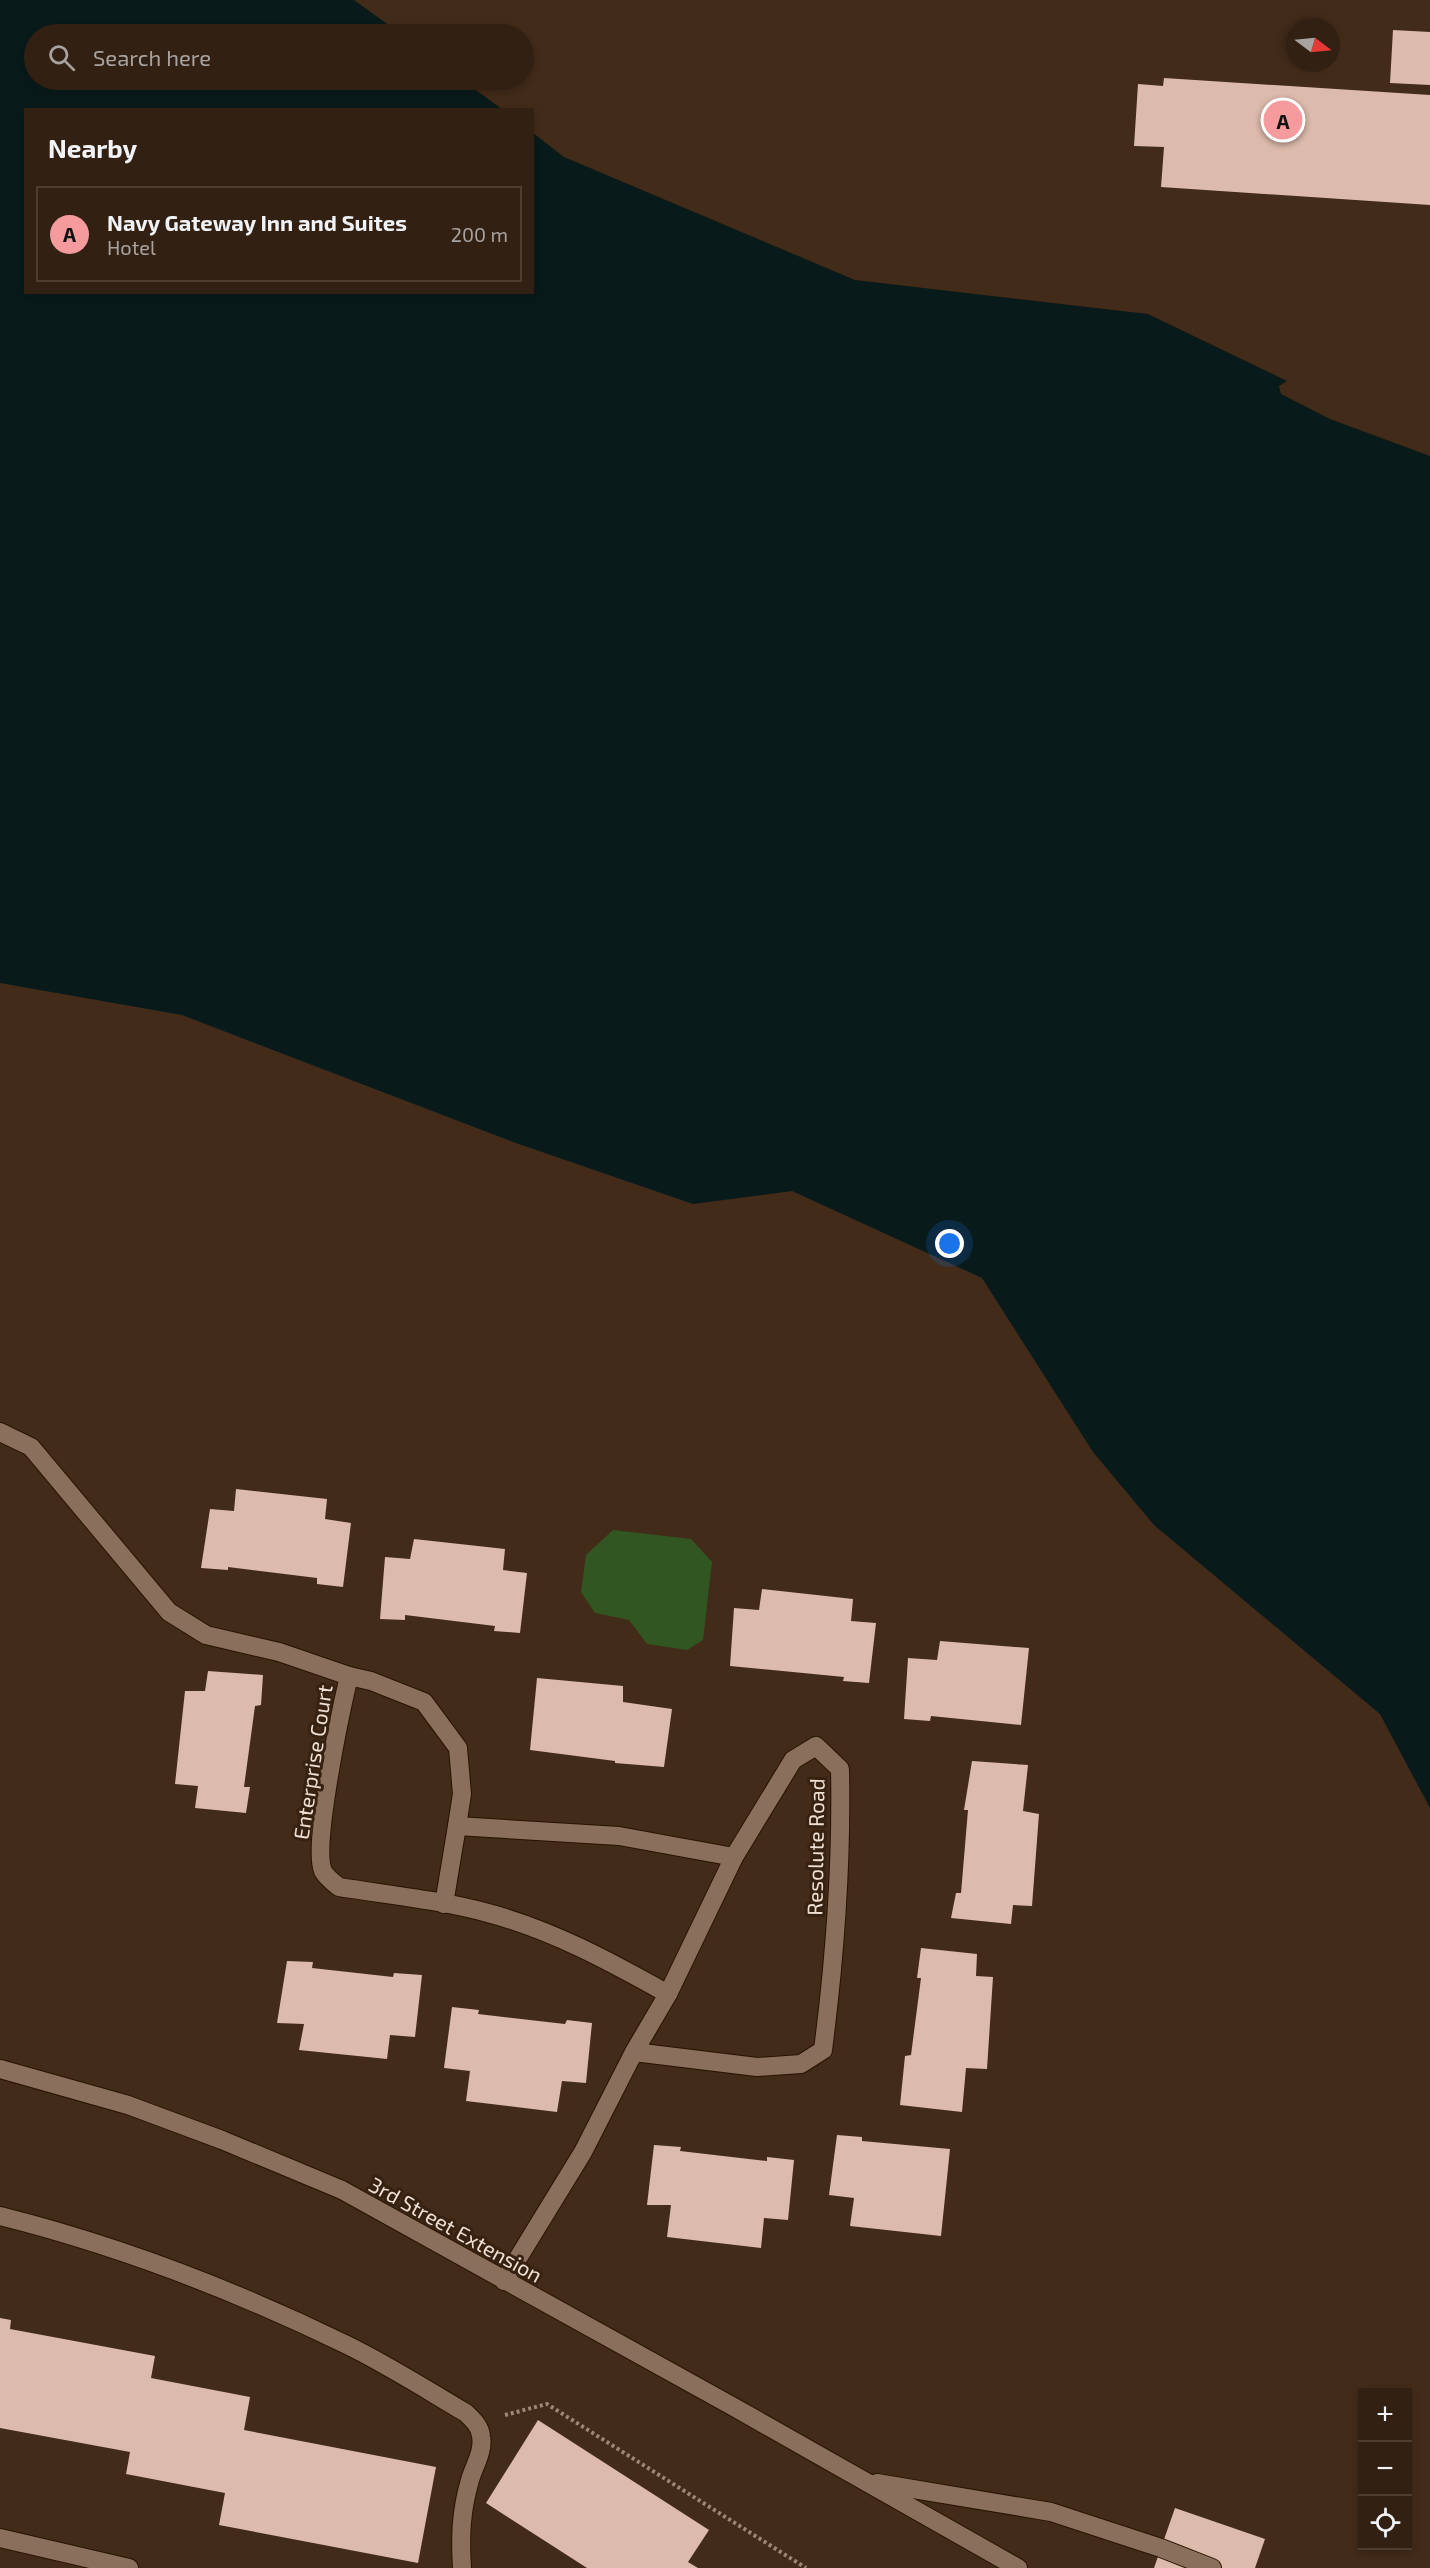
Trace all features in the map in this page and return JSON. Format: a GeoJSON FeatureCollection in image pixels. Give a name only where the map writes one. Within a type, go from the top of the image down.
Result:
{"type":"FeatureCollection","features":[{"type":"Feature","properties":{"kind":"street"},"geometry":{"type":"LineString","coordinates":[[0,1432],[31,1447],[169,1612],[206,1635],[279,1652],[349,1676]]}},
{"type":"Feature","properties":{"kind":"street","name":"Enterprise Court"},"geometry":{"type":"LineString","coordinates":[[444,1904],[462,1794],[458,1748],[424,1702],[371,1681],[349,1676],[328,1788],[320,1854],[323,1873],[339,1887],[488,1913],[536,1928],[618,1966],[668,1994]]}},
{"type":"Feature","properties":{"kind":"street","name":"Resolute Road"},"geometry":{"type":"LineString","coordinates":[[504,2281],[583,2152],[634,2052],[668,1994],[734,1857],[793,1760],[816,1746],[840,1769],[841,1792],[836,1943],[823,2050],[801,2064],[758,2067],[634,2052]]}},
{"type":"Feature","properties":{"kind":"street"},"geometry":{"type":"LineString","coordinates":[[457,1826],[619,1836],[734,1857]]}},
{"type":"Feature","properties":{"kind":"street","name":"3rd Street Extension"},"geometry":{"type":"LineString","coordinates":[[0,2068],[128,2105],[342,2190],[867,2481],[1018,2568]]}},
{"type":"Feature","properties":{"kind":"street"},"geometry":{"type":"LineString","coordinates":[[0,2216],[147,2260],[249,2300],[349,2346],[466,2413],[477,2423],[482,2446],[470,2480],[460,2529],[462,2568]]}},
{"type":"Feature","properties":{"kind":"street","name":"3rd Street Extension"},"geometry":{"type":"LineString","coordinates":[[867,2481],[1051,2512],[1161,2548],[1212,2568]]}},
{"type":"Feature","properties":{"kind":"street"},"geometry":{"type":"LineString","coordinates":[[0,2538],[129,2568]]}},
{"type":"Feature","properties":{"kind":"path"},"geometry":{"type":"LineString","coordinates":[[477,2423],[547,2404],[807,2568]]}},
{"type":"Feature","properties":{"kind":"green space"},"geometry":{"type":"Polygon","coordinates":[[[613,1530],[691,1539],[712,1562],[703,1640],[687,1650],[647,1644],[629,1620],[595,1613],[581,1592],[586,1555],[613,1530]]]}},
{"type":"Feature","properties":{"kind":"shaded area"},"geometry":{"type":"Polygon","coordinates":[[[0,0],[354,0],[387,24],[24,24],[24,90],[476,90],[501,108],[24,108],[24,294],[534,294],[534,134],[564,157],[855,280],[1148,314],[1287,381],[1288,393],[1430,452],[1430,1808],[1380,1714],[1154,1525],[1093,1452],[982,1278],[792,1191],[693,1204],[513,1142],[182,1015],[0,983],[0,0]]]}},
{"type":"Feature","properties":{"kind":"pier"},"geometry":{"type":"Polygon","coordinates":[[[1287,381],[1290,383],[1291,390],[1390,435],[1430,449],[1430,456],[1330,419],[1281,394],[1279,386],[1287,381]]]}},
{"type":"Feature","properties":{"kind":"building"},"geometry":{"type":"Polygon","coordinates":[[[1393,30],[1430,32],[1430,85],[1390,83],[1393,30]]]}},
{"type":"Feature","properties":{"kind":"building"},"geometry":{"type":"Polygon","coordinates":[[[1164,78],[1430,95],[1430,205],[1161,187],[1164,147],[1134,146],[1138,84],[1163,86],[1164,78]]]}},
{"type":"Feature","properties":{"kind":"building"},"geometry":{"type":"Polygon","coordinates":[[[236,1489],[327,1499],[325,1519],[351,1523],[343,1587],[317,1584],[317,1578],[228,1567],[228,1570],[201,1568],[210,1509],[234,1511],[236,1489]]]}},
{"type":"Feature","properties":{"kind":"building"},"geometry":{"type":"Polygon","coordinates":[[[414,1539],[505,1549],[503,1570],[527,1573],[520,1633],[494,1631],[495,1626],[405,1615],[405,1620],[380,1619],[385,1557],[410,1559],[414,1539]]]}},
{"type":"Feature","properties":{"kind":"building"},"geometry":{"type":"Polygon","coordinates":[[[762,1589],[853,1599],[851,1621],[876,1623],[869,1683],[843,1681],[844,1677],[730,1666],[734,1608],[759,1610],[762,1589]]]}},
{"type":"Feature","properties":{"kind":"building"},"geometry":{"type":"Polygon","coordinates":[[[940,1641],[1029,1648],[1021,1725],[931,1716],[930,1721],[904,1719],[908,1658],[937,1660],[940,1641]]]}},
{"type":"Feature","properties":{"kind":"building"},"geometry":{"type":"Polygon","coordinates":[[[208,1671],[263,1675],[261,1705],[255,1706],[244,1787],[250,1787],[246,1813],[195,1808],[198,1786],[175,1784],[185,1691],[205,1691],[208,1671]]]}},
{"type":"Feature","properties":{"kind":"building"},"geometry":{"type":"Polygon","coordinates":[[[537,1678],[623,1686],[623,1702],[672,1709],[664,1767],[615,1763],[615,1761],[530,1750],[537,1678]]]}},
{"type":"Feature","properties":{"kind":"building"},"geometry":{"type":"Polygon","coordinates":[[[972,1761],[1028,1765],[1023,1811],[1039,1814],[1032,1906],[1013,1905],[1011,1924],[951,1918],[956,1893],[961,1893],[968,1810],[964,1810],[972,1761]]]}},
{"type":"Feature","properties":{"kind":"building"},"geometry":{"type":"Polygon","coordinates":[[[921,1948],[977,1954],[976,1976],[993,1977],[987,2069],[966,2068],[962,2112],[900,2105],[905,2056],[911,2055],[921,1978],[917,1978],[921,1948]]]}},
{"type":"Feature","properties":{"kind":"building"},"geometry":{"type":"Polygon","coordinates":[[[287,1961],[313,1962],[312,1968],[393,1977],[394,1973],[422,1975],[415,2037],[390,2035],[387,2059],[299,2050],[304,2024],[277,2023],[287,1961]]]}},
{"type":"Feature","properties":{"kind":"building"},"geometry":{"type":"Polygon","coordinates":[[[452,2007],[479,2010],[478,2014],[565,2024],[567,2020],[592,2023],[586,2083],[562,2081],[557,2112],[466,2101],[470,2071],[444,2068],[452,2007]]]}},
{"type":"Feature","properties":{"kind":"building"},"geometry":{"type":"Polygon","coordinates":[[[837,2135],[862,2137],[862,2141],[950,2149],[941,2236],[850,2226],[854,2198],[829,2195],[837,2135]]]}},
{"type":"Feature","properties":{"kind":"building"},"geometry":{"type":"Polygon","coordinates":[[[654,2145],[681,2147],[680,2151],[767,2161],[767,2157],[794,2160],[788,2220],[764,2218],[761,2248],[667,2237],[671,2205],[647,2205],[654,2145]]]}},
{"type":"Feature","properties":{"kind":"building"},"geometry":{"type":"Polygon","coordinates":[[[0,2318],[11,2320],[10,2329],[155,2356],[151,2378],[250,2397],[244,2430],[436,2467],[418,2563],[219,2525],[225,2493],[126,2474],[130,2452],[0,2428],[0,2318]]]}},
{"type":"Feature","properties":{"kind":"building"},"geometry":{"type":"Polygon","coordinates":[[[538,2420],[709,2530],[688,2562],[698,2568],[587,2568],[486,2503],[538,2420]]]}},
{"type":"Feature","properties":{"kind":"building"},"geometry":{"type":"Polygon","coordinates":[[[1175,2508],[1265,2539],[1255,2568],[1154,2568],[1175,2508]]]}},
{"type":"Feature","properties":{"kind":"place","name":"Navy Gateway Inn and Suites"},"geometry":{"type":"Point","coordinates":[1283,120]}}]}
